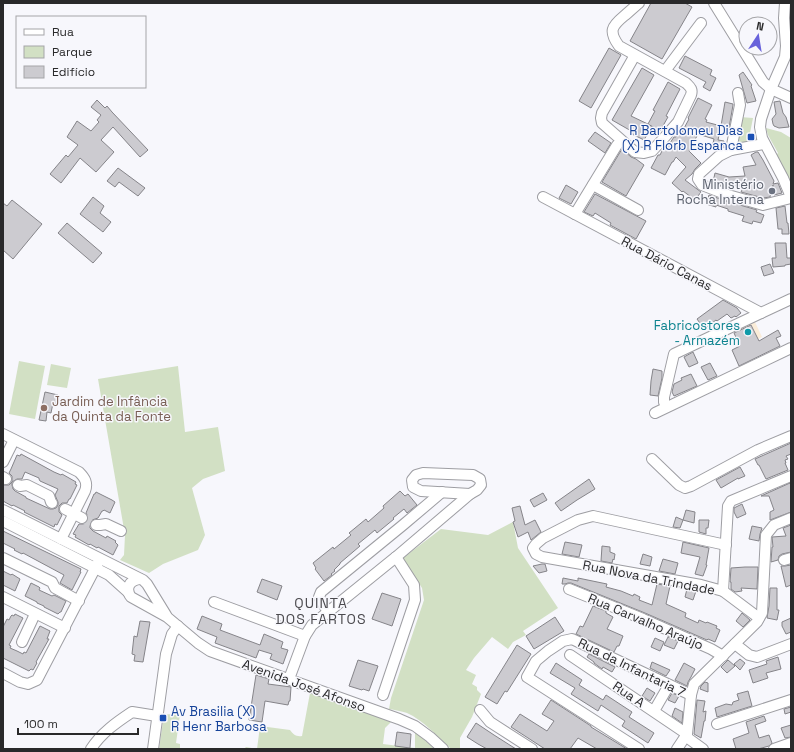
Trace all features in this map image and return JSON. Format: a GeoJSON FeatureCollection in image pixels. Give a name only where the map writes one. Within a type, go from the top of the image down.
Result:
{"type":"FeatureCollection","features":[{"type":"Feature","properties":{"kind":"street"},"geometry":{"type":"LineString","coordinates":[[635,55],[602,113],[601,118],[602,123],[635,152],[644,153],[652,151],[678,122],[692,91],[686,84],[665,71],[619,46],[614,39],[612,32],[614,25],[639,3]]}},
{"type":"Feature","properties":{"kind":"street"},"geometry":{"type":"LineString","coordinates":[[714,3],[761,79],[771,89],[791,98]]}},
{"type":"Feature","properties":{"kind":"street"},"geometry":{"type":"LineString","coordinates":[[764,144],[731,150],[719,156],[699,174],[698,179],[702,185],[728,195],[763,205],[791,197],[783,178],[760,134],[761,119],[786,51],[784,18],[785,3]]}},
{"type":"Feature","properties":{"kind":"street"},"geometry":{"type":"LineString","coordinates":[[665,71],[702,23]]}},
{"type":"Feature","properties":{"kind":"street"},"geometry":{"type":"LineString","coordinates":[[731,150],[740,105],[738,93]]}},
{"type":"Feature","properties":{"kind":"street"},"geometry":{"type":"LineString","coordinates":[[575,214],[617,145]]}},
{"type":"Feature","properties":{"kind":"street"},"geometry":{"type":"LineString","coordinates":[[593,185],[638,210]]}},
{"type":"Feature","properties":{"kind":"street","name":"Rua Dário Canas"},"geometry":{"type":"LineString","coordinates":[[544,197],[761,313]]}},
{"type":"Feature","properties":{"kind":"street"},"geometry":{"type":"LineString","coordinates":[[666,407],[664,397],[674,354],[791,299]]}},
{"type":"Feature","properties":{"kind":"street"},"geometry":{"type":"LineString","coordinates":[[655,413],[791,348]]}},
{"type":"Feature","properties":{"kind":"street"},"geometry":{"type":"LineString","coordinates":[[3,434],[79,472],[85,479],[87,486],[61,539]]}},
{"type":"Feature","properties":{"kind":"street"},"geometry":{"type":"LineString","coordinates":[[652,459],[679,485],[685,488],[758,450],[791,436]]}},
{"type":"Feature","properties":{"kind":"street"},"geometry":{"type":"LineString","coordinates":[[3,462],[14,440]]}},
{"type":"Feature","properties":{"kind":"street"},"geometry":{"type":"LineString","coordinates":[[289,679],[304,636],[312,625],[396,557],[470,494],[477,490],[481,485],[480,479],[473,475],[424,473],[416,475],[412,480],[413,487],[420,491],[470,494]]}},
{"type":"Feature","properties":{"kind":"street"},"geometry":{"type":"LineString","coordinates":[[723,591],[728,506],[731,501],[790,478]]}},
{"type":"Feature","properties":{"kind":"street"},"geometry":{"type":"LineString","coordinates":[[18,485],[27,485],[49,496],[52,503]]}},
{"type":"Feature","properties":{"kind":"street"},"geometry":{"type":"LineString","coordinates":[[328,612],[319,597],[321,592],[442,492]]}},
{"type":"Feature","properties":{"kind":"street"},"geometry":{"type":"LineString","coordinates":[[3,510],[61,539],[98,563],[128,592],[131,597],[136,600],[146,597],[149,587],[140,579],[98,563],[3,521]]}},
{"type":"Feature","properties":{"kind":"street","name":"Rua Nova da Trindade"},"geometry":{"type":"LineString","coordinates":[[726,545],[594,516],[578,520],[543,538],[533,548],[536,554],[542,557],[700,585],[723,591],[759,618]]}},
{"type":"Feature","properties":{"kind":"street"},"geometry":{"type":"LineString","coordinates":[[677,749],[686,735],[694,684],[757,622],[762,613],[766,535],[774,525],[791,518]]}},
{"type":"Feature","properties":{"kind":"street"},"geometry":{"type":"LineString","coordinates":[[96,525],[106,524],[121,531]]}},
{"type":"Feature","properties":{"kind":"street"},"geometry":{"type":"LineString","coordinates":[[383,695],[415,600],[414,585],[396,557]]}},
{"type":"Feature","properties":{"kind":"street"},"geometry":{"type":"LineString","coordinates":[[3,558],[52,582],[55,588],[79,601]]}},
{"type":"Feature","properties":{"kind":"street"},"geometry":{"type":"LineString","coordinates":[[3,673],[20,682],[28,684],[37,680],[98,563]]}},
{"type":"Feature","properties":{"kind":"street"},"geometry":{"type":"LineString","coordinates":[[128,592],[128,585],[136,579],[140,579]]}},
{"type":"Feature","properties":{"kind":"street","name":"Avenida José Afonso"},"geometry":{"type":"LineString","coordinates":[[149,587],[167,617]]}},
{"type":"Feature","properties":{"kind":"street","name":"Rua Carvalho Araújo"},"geometry":{"type":"LineString","coordinates":[[569,589],[698,643],[723,656]]}},
{"type":"Feature","properties":{"kind":"street"},"geometry":{"type":"LineString","coordinates":[[3,597],[65,628]]}},
{"type":"Feature","properties":{"kind":"street","name":"Avenida José Afonso"},"geometry":{"type":"LineString","coordinates":[[136,600],[167,617],[210,651],[415,726],[443,749]]}},
{"type":"Feature","properties":{"kind":"street"},"geometry":{"type":"LineString","coordinates":[[214,602],[304,636]]}},
{"type":"Feature","properties":{"kind":"street"},"geometry":{"type":"LineString","coordinates":[[22,642],[36,614]]}},
{"type":"Feature","properties":{"kind":"street"},"geometry":{"type":"LineString","coordinates":[[153,749],[166,654],[172,634],[178,626]]}},
{"type":"Feature","properties":{"kind":"street","name":"Rua da Infantaria 7"},"geometry":{"type":"LineString","coordinates":[[640,749],[527,677],[536,661],[563,641],[572,639],[691,696]]}},
{"type":"Feature","properties":{"kind":"street"},"geometry":{"type":"LineString","coordinates":[[734,644],[749,656],[756,657],[791,644]]}},
{"type":"Feature","properties":{"kind":"street","name":"Rua A"},"geometry":{"type":"LineString","coordinates":[[570,655],[654,711],[703,749]]}},
{"type":"Feature","properties":{"kind":"street"},"geometry":{"type":"LineString","coordinates":[[654,711],[669,685]]}},
{"type":"Feature","properties":{"kind":"street"},"geometry":{"type":"LineString","coordinates":[[717,724],[791,700]]}},
{"type":"Feature","properties":{"kind":"street"},"geometry":{"type":"LineString","coordinates":[[480,710],[490,722],[532,749]]}},
{"type":"Feature","properties":{"kind":"street"},"geometry":{"type":"LineString","coordinates":[[94,745],[113,725],[132,712],[157,716]]}},
{"type":"Feature","properties":{"kind":"street"},"geometry":{"type":"LineString","coordinates":[[774,749],[791,743]]}},
{"type":"Feature","properties":{"kind":"shaded area"},"geometry":{"type":"Polygon","coordinates":[[[755,322],[762,337],[747,345],[739,329],[755,322]]]}},
{"type":"Feature","properties":{"kind":"green space"},"geometry":{"type":"Polygon","coordinates":[[[740,117],[753,118],[748,143],[738,145],[736,143],[740,117]]]}},
{"type":"Feature","properties":{"kind":"green space"},"geometry":{"type":"Polygon","coordinates":[[[766,128],[781,132],[791,138],[791,185],[776,155],[778,153],[768,135],[766,128]]]}},
{"type":"Feature","properties":{"kind":"green space"},"geometry":{"type":"Polygon","coordinates":[[[19,361],[45,366],[35,419],[9,414],[19,361]]]}},
{"type":"Feature","properties":{"kind":"green space"},"geometry":{"type":"Polygon","coordinates":[[[51,364],[71,368],[67,388],[47,385],[51,364]]]}},
{"type":"Feature","properties":{"kind":"green space"},"geometry":{"type":"Polygon","coordinates":[[[178,366],[185,432],[218,427],[225,471],[203,479],[192,488],[205,535],[198,550],[163,564],[149,573],[120,560],[124,555],[125,535],[98,379],[178,366]]]}},
{"type":"Feature","properties":{"kind":"green space"},"geometry":{"type":"Polygon","coordinates":[[[513,522],[518,548],[558,608],[523,631],[526,635],[513,642],[508,649],[492,637],[474,658],[466,670],[476,675],[472,684],[477,687],[477,690],[481,694],[472,717],[460,738],[460,749],[451,749],[430,729],[413,716],[405,712],[389,709],[391,698],[424,600],[422,588],[403,558],[441,529],[488,535],[513,522]]]}},
{"type":"Feature","properties":{"kind":"green space"},"geometry":{"type":"Polygon","coordinates":[[[310,693],[392,721],[385,728],[383,744],[415,748],[415,730],[434,749],[257,749],[260,726],[290,730],[295,735],[302,736],[310,693]]]}},
{"type":"Feature","properties":{"kind":"green space"},"geometry":{"type":"Polygon","coordinates":[[[164,714],[180,715],[176,743],[180,744],[180,749],[159,749],[164,714]]]}},
{"type":"Feature","properties":{"kind":"green space"},"geometry":{"type":"Polygon","coordinates":[[[246,747],[257,749],[244,749],[246,747]]]}},
{"type":"Feature","properties":{"kind":"building"},"geometry":{"type":"Polygon","coordinates":[[[651,3],[685,3],[692,7],[662,59],[630,41],[651,3]]]}},
{"type":"Feature","properties":{"kind":"building"},"geometry":{"type":"Polygon","coordinates":[[[609,48],[621,55],[591,108],[579,101],[609,48]]]}},
{"type":"Feature","properties":{"kind":"building"},"geometry":{"type":"Polygon","coordinates":[[[685,56],[712,70],[710,75],[716,78],[710,91],[703,87],[706,82],[679,68],[685,56]]]}},
{"type":"Feature","properties":{"kind":"building"},"geometry":{"type":"Polygon","coordinates":[[[642,68],[654,75],[631,116],[652,126],[644,140],[632,134],[633,132],[612,120],[642,68]]]}},
{"type":"Feature","properties":{"kind":"building"},"geometry":{"type":"Polygon","coordinates":[[[743,72],[752,85],[751,86],[756,101],[747,103],[739,75],[743,72]]]}},
{"type":"Feature","properties":{"kind":"building"},"geometry":{"type":"Polygon","coordinates":[[[668,82],[680,89],[666,116],[668,117],[660,131],[648,124],[655,111],[653,110],[668,82]]]}},
{"type":"Feature","properties":{"kind":"building"},"geometry":{"type":"Polygon","coordinates":[[[698,98],[712,105],[705,119],[707,120],[706,122],[721,126],[718,140],[724,141],[723,147],[718,149],[712,148],[714,139],[698,134],[689,151],[701,163],[685,180],[701,192],[695,200],[683,191],[682,192],[672,183],[686,167],[676,157],[665,175],[651,168],[658,155],[660,155],[663,149],[665,149],[674,137],[676,137],[679,130],[682,132],[698,98]]]}},
{"type":"Feature","properties":{"kind":"building"},"geometry":{"type":"Polygon","coordinates":[[[97,100],[105,108],[107,106],[148,150],[140,157],[113,127],[101,140],[114,152],[96,172],[80,158],[61,183],[50,174],[66,155],[68,157],[78,145],[67,137],[77,121],[91,131],[99,122],[97,120],[101,115],[91,107],[97,100]]]}},
{"type":"Feature","properties":{"kind":"building"},"geometry":{"type":"Polygon","coordinates":[[[780,101],[789,127],[779,128],[773,124],[772,119],[776,114],[774,102],[780,101]]]}},
{"type":"Feature","properties":{"kind":"building"},"geometry":{"type":"Polygon","coordinates":[[[725,102],[733,104],[729,128],[721,126],[725,102]]]}},
{"type":"Feature","properties":{"kind":"building"},"geometry":{"type":"Polygon","coordinates":[[[595,132],[611,143],[605,153],[588,141],[595,132]]]}},
{"type":"Feature","properties":{"kind":"building"},"geometry":{"type":"Polygon","coordinates":[[[622,149],[644,165],[626,196],[602,182],[622,149]]]}},
{"type":"Feature","properties":{"kind":"building"},"geometry":{"type":"Polygon","coordinates":[[[758,152],[763,160],[774,181],[773,184],[778,183],[782,193],[774,195],[773,185],[770,197],[763,198],[741,192],[743,188],[723,182],[722,186],[713,182],[715,173],[729,177],[745,176],[743,167],[756,165],[751,155],[758,152]]]}},
{"type":"Feature","properties":{"kind":"building"},"geometry":{"type":"Polygon","coordinates":[[[118,168],[145,188],[138,196],[119,182],[115,187],[107,181],[118,168]]]}},
{"type":"Feature","properties":{"kind":"building"},"geometry":{"type":"Polygon","coordinates":[[[566,185],[578,192],[571,204],[559,198],[566,185]]]}},
{"type":"Feature","properties":{"kind":"building"},"geometry":{"type":"Polygon","coordinates":[[[595,194],[646,221],[636,239],[610,225],[611,223],[595,213],[593,216],[584,212],[595,194]]]}},
{"type":"Feature","properties":{"kind":"building"},"geometry":{"type":"Polygon","coordinates":[[[709,195],[757,210],[756,212],[764,215],[761,223],[753,221],[752,224],[742,221],[744,216],[716,205],[716,207],[706,204],[709,195]]]}},
{"type":"Feature","properties":{"kind":"building"},"geometry":{"type":"Polygon","coordinates":[[[93,197],[104,206],[100,213],[111,222],[103,232],[80,214],[93,197]]]}},
{"type":"Feature","properties":{"kind":"building"},"geometry":{"type":"Polygon","coordinates":[[[12,200],[42,224],[13,259],[3,250],[3,203],[7,206],[12,200]]]}},
{"type":"Feature","properties":{"kind":"building"},"geometry":{"type":"Polygon","coordinates":[[[785,206],[789,234],[782,234],[782,229],[778,229],[776,208],[785,206]]]}},
{"type":"Feature","properties":{"kind":"building"},"geometry":{"type":"Polygon","coordinates":[[[67,223],[102,253],[93,263],[58,233],[67,223]]]}},
{"type":"Feature","properties":{"kind":"building"},"geometry":{"type":"Polygon","coordinates":[[[775,243],[786,243],[787,258],[791,258],[791,264],[773,267],[772,258],[776,258],[775,243]]]}},
{"type":"Feature","properties":{"kind":"building"},"geometry":{"type":"Polygon","coordinates":[[[770,264],[774,273],[764,276],[761,267],[770,264]]]}},
{"type":"Feature","properties":{"kind":"building"},"geometry":{"type":"Polygon","coordinates":[[[723,300],[737,308],[741,313],[736,317],[731,318],[727,314],[704,329],[697,319],[723,300]]]}},
{"type":"Feature","properties":{"kind":"building"},"geometry":{"type":"Polygon","coordinates":[[[751,325],[759,341],[778,330],[781,336],[776,338],[780,346],[739,366],[732,350],[740,346],[734,333],[751,325]]]}},
{"type":"Feature","properties":{"kind":"building"},"geometry":{"type":"Polygon","coordinates":[[[693,352],[698,363],[689,367],[684,357],[693,352]]]}},
{"type":"Feature","properties":{"kind":"building"},"geometry":{"type":"Polygon","coordinates":[[[710,363],[717,376],[708,380],[701,367],[710,363]]]}},
{"type":"Feature","properties":{"kind":"building"},"geometry":{"type":"Polygon","coordinates":[[[653,369],[662,371],[658,396],[650,395],[653,369]]]}},
{"type":"Feature","properties":{"kind":"building"},"geometry":{"type":"Polygon","coordinates":[[[691,374],[697,386],[674,396],[672,392],[674,384],[682,380],[681,378],[691,374]]]}},
{"type":"Feature","properties":{"kind":"building"},"geometry":{"type":"Polygon","coordinates":[[[45,392],[58,395],[56,404],[53,403],[51,413],[47,412],[46,421],[39,420],[45,392]]]}},
{"type":"Feature","properties":{"kind":"building"},"geometry":{"type":"Polygon","coordinates":[[[791,443],[791,454],[786,456],[788,459],[785,460],[788,470],[766,479],[755,459],[791,443]]]}},
{"type":"Feature","properties":{"kind":"building"},"geometry":{"type":"Polygon","coordinates":[[[21,454],[76,482],[75,484],[77,485],[70,499],[67,503],[62,503],[59,506],[59,512],[62,515],[57,525],[55,524],[54,527],[3,501],[3,485],[9,485],[12,482],[12,476],[9,473],[17,455],[20,456],[21,454]],[[25,472],[22,479],[17,479],[12,482],[13,489],[15,491],[50,509],[56,508],[58,502],[55,495],[58,489],[25,472]]]}},
{"type":"Feature","properties":{"kind":"building"},"geometry":{"type":"Polygon","coordinates":[[[740,467],[745,476],[738,478],[721,488],[716,480],[740,467]]]}},
{"type":"Feature","properties":{"kind":"building"},"geometry":{"type":"Polygon","coordinates":[[[589,479],[595,489],[561,511],[555,503],[589,479]]]}},
{"type":"Feature","properties":{"kind":"building"},"geometry":{"type":"Polygon","coordinates":[[[790,483],[791,512],[770,520],[770,512],[774,510],[769,496],[761,496],[790,483]]]}},
{"type":"Feature","properties":{"kind":"building"},"geometry":{"type":"Polygon","coordinates":[[[400,491],[405,496],[408,494],[417,505],[407,513],[404,509],[377,533],[375,530],[358,544],[360,546],[340,563],[331,574],[332,575],[324,581],[315,569],[316,568],[313,563],[351,535],[349,533],[366,519],[368,522],[400,491]]]}},
{"type":"Feature","properties":{"kind":"building"},"geometry":{"type":"Polygon","coordinates":[[[96,492],[115,502],[110,513],[104,510],[102,511],[98,518],[92,520],[90,525],[90,528],[93,531],[106,538],[107,536],[116,541],[115,542],[118,545],[113,555],[98,547],[89,545],[75,537],[76,535],[73,534],[79,524],[85,524],[88,521],[86,513],[96,492]]]}},
{"type":"Feature","properties":{"kind":"building"},"geometry":{"type":"Polygon","coordinates":[[[543,493],[547,500],[534,507],[530,500],[543,493]]]}},
{"type":"Feature","properties":{"kind":"building"},"geometry":{"type":"Polygon","coordinates":[[[742,504],[746,514],[737,518],[734,508],[742,504]]]}},
{"type":"Feature","properties":{"kind":"building"},"geometry":{"type":"Polygon","coordinates":[[[520,506],[525,525],[535,520],[541,532],[531,540],[528,532],[518,537],[513,522],[515,521],[512,508],[520,506]]]}},
{"type":"Feature","properties":{"kind":"building"},"geometry":{"type":"Polygon","coordinates":[[[686,510],[695,512],[694,523],[683,520],[686,510]]]}},
{"type":"Feature","properties":{"kind":"building"},"geometry":{"type":"Polygon","coordinates":[[[676,517],[683,520],[680,528],[673,527],[676,517]]]}},
{"type":"Feature","properties":{"kind":"building"},"geometry":{"type":"Polygon","coordinates":[[[699,520],[709,520],[708,528],[706,528],[706,534],[699,532],[699,520]]]}},
{"type":"Feature","properties":{"kind":"building"},"geometry":{"type":"Polygon","coordinates":[[[791,525],[791,552],[782,554],[779,556],[778,560],[771,562],[773,547],[772,537],[786,536],[783,528],[791,525]]]}},
{"type":"Feature","properties":{"kind":"building"},"geometry":{"type":"Polygon","coordinates":[[[752,526],[762,528],[759,541],[749,539],[752,526]]]}},
{"type":"Feature","properties":{"kind":"building"},"geometry":{"type":"Polygon","coordinates":[[[3,531],[81,569],[72,590],[60,583],[64,575],[3,543],[3,531]]]}},
{"type":"Feature","properties":{"kind":"building"},"geometry":{"type":"Polygon","coordinates":[[[565,542],[582,545],[579,557],[562,554],[565,542]]]}},
{"type":"Feature","properties":{"kind":"building"},"geometry":{"type":"Polygon","coordinates":[[[683,542],[709,548],[707,565],[703,576],[695,574],[700,557],[681,553],[683,542]]]}},
{"type":"Feature","properties":{"kind":"building"},"geometry":{"type":"Polygon","coordinates":[[[602,546],[610,547],[610,552],[615,554],[612,563],[601,561],[602,546]]]}},
{"type":"Feature","properties":{"kind":"building"},"geometry":{"type":"Polygon","coordinates":[[[643,554],[652,557],[650,566],[640,564],[643,554]]]}},
{"type":"Feature","properties":{"kind":"building"},"geometry":{"type":"Polygon","coordinates":[[[663,559],[678,563],[675,574],[659,571],[663,559]]]}},
{"type":"Feature","properties":{"kind":"building"},"geometry":{"type":"Polygon","coordinates":[[[545,564],[547,571],[539,573],[533,566],[545,564]]]}},
{"type":"Feature","properties":{"kind":"building"},"geometry":{"type":"Polygon","coordinates":[[[791,565],[791,585],[786,587],[781,566],[791,565]]]}},
{"type":"Feature","properties":{"kind":"building"},"geometry":{"type":"Polygon","coordinates":[[[758,567],[757,589],[741,588],[742,591],[735,592],[731,589],[731,568],[758,567]]]}},
{"type":"Feature","properties":{"kind":"building"},"geometry":{"type":"Polygon","coordinates":[[[3,571],[20,579],[15,591],[3,585],[3,571]]]}},
{"type":"Feature","properties":{"kind":"building"},"geometry":{"type":"Polygon","coordinates":[[[563,578],[578,581],[578,578],[607,584],[606,587],[633,596],[634,594],[640,597],[639,600],[652,605],[657,584],[670,586],[666,604],[686,613],[685,617],[698,623],[699,620],[706,623],[707,622],[717,626],[716,628],[720,630],[715,642],[708,639],[707,640],[571,583],[562,584],[563,578]]]}},
{"type":"Feature","properties":{"kind":"building"},"geometry":{"type":"Polygon","coordinates":[[[262,579],[282,586],[277,600],[257,592],[262,579]]]}},
{"type":"Feature","properties":{"kind":"building"},"geometry":{"type":"Polygon","coordinates":[[[31,583],[39,587],[39,590],[66,601],[61,612],[58,614],[25,596],[31,583]]]}},
{"type":"Feature","properties":{"kind":"building"},"geometry":{"type":"Polygon","coordinates":[[[770,588],[777,588],[777,610],[779,610],[777,620],[767,618],[770,588]]]}},
{"type":"Feature","properties":{"kind":"building"},"geometry":{"type":"Polygon","coordinates":[[[687,589],[696,591],[693,600],[685,597],[687,589]]]}},
{"type":"Feature","properties":{"kind":"building"},"geometry":{"type":"Polygon","coordinates":[[[382,593],[401,599],[392,626],[372,619],[382,593]]]}},
{"type":"Feature","properties":{"kind":"building"},"geometry":{"type":"Polygon","coordinates":[[[593,606],[606,611],[606,613],[613,617],[607,629],[623,636],[619,646],[617,646],[614,652],[576,634],[580,626],[583,627],[593,606]]]}},
{"type":"Feature","properties":{"kind":"building"},"geometry":{"type":"Polygon","coordinates":[[[742,613],[750,620],[743,627],[736,621],[742,613]]]}},
{"type":"Feature","properties":{"kind":"building"},"geometry":{"type":"Polygon","coordinates":[[[15,614],[23,618],[9,645],[11,646],[10,648],[23,654],[24,652],[26,653],[40,626],[50,631],[47,639],[49,639],[33,670],[31,669],[29,671],[3,658],[3,627],[7,619],[9,620],[12,615],[14,616],[15,614]]]}},
{"type":"Feature","properties":{"kind":"building"},"geometry":{"type":"Polygon","coordinates":[[[202,616],[222,624],[220,630],[260,645],[264,634],[283,642],[281,648],[288,650],[283,664],[270,659],[272,654],[259,650],[256,658],[215,643],[217,637],[197,629],[202,616]]]}},
{"type":"Feature","properties":{"kind":"building"},"geometry":{"type":"Polygon","coordinates":[[[555,617],[564,631],[534,649],[526,636],[555,617]]]}},
{"type":"Feature","properties":{"kind":"building"},"geometry":{"type":"Polygon","coordinates":[[[791,618],[791,632],[786,634],[782,626],[782,622],[791,618]]]}},
{"type":"Feature","properties":{"kind":"building"},"geometry":{"type":"Polygon","coordinates":[[[140,621],[150,622],[143,662],[134,661],[135,655],[132,654],[134,636],[137,637],[140,621]]]}},
{"type":"Feature","properties":{"kind":"building"},"geometry":{"type":"Polygon","coordinates":[[[668,637],[678,641],[674,649],[664,645],[668,637]]]}},
{"type":"Feature","properties":{"kind":"building"},"geometry":{"type":"Polygon","coordinates":[[[655,638],[664,642],[660,651],[651,647],[655,638]]]}},
{"type":"Feature","properties":{"kind":"building"},"geometry":{"type":"Polygon","coordinates":[[[517,645],[531,654],[507,692],[505,691],[497,704],[485,697],[517,645]]]}},
{"type":"Feature","properties":{"kind":"building"},"geometry":{"type":"Polygon","coordinates":[[[589,654],[615,667],[612,672],[603,667],[602,669],[594,663],[587,657],[589,654]]]}},
{"type":"Feature","properties":{"kind":"building"},"geometry":{"type":"Polygon","coordinates":[[[778,657],[781,669],[766,673],[768,678],[753,683],[749,670],[767,664],[766,661],[778,657]]]}},
{"type":"Feature","properties":{"kind":"building"},"geometry":{"type":"Polygon","coordinates":[[[740,659],[745,663],[740,670],[734,664],[740,659]]]}},
{"type":"Feature","properties":{"kind":"building"},"geometry":{"type":"Polygon","coordinates":[[[358,660],[378,666],[369,691],[349,686],[358,660]]]}},
{"type":"Feature","properties":{"kind":"building"},"geometry":{"type":"Polygon","coordinates":[[[728,660],[735,666],[727,673],[721,667],[728,660]]]}},
{"type":"Feature","properties":{"kind":"building"},"geometry":{"type":"Polygon","coordinates":[[[652,662],[670,670],[666,676],[650,668],[652,662]]]}},
{"type":"Feature","properties":{"kind":"building"},"geometry":{"type":"Polygon","coordinates":[[[556,663],[582,680],[579,685],[603,700],[606,695],[632,712],[629,717],[654,733],[648,743],[622,726],[625,721],[601,705],[598,711],[571,694],[575,688],[550,673],[556,663]]]}},
{"type":"Feature","properties":{"kind":"building"},"geometry":{"type":"Polygon","coordinates":[[[684,663],[695,669],[687,686],[675,680],[684,663]]]}},
{"type":"Feature","properties":{"kind":"building"},"geometry":{"type":"Polygon","coordinates":[[[256,675],[269,679],[268,684],[291,687],[290,701],[288,705],[265,701],[262,722],[249,720],[256,675]]]}},
{"type":"Feature","properties":{"kind":"building"},"geometry":{"type":"Polygon","coordinates":[[[705,682],[708,683],[708,692],[700,689],[705,682]]]}},
{"type":"Feature","properties":{"kind":"building"},"geometry":{"type":"Polygon","coordinates":[[[647,688],[655,693],[650,701],[642,696],[647,688]]]}},
{"type":"Feature","properties":{"kind":"building"},"geometry":{"type":"Polygon","coordinates":[[[748,691],[752,706],[717,717],[715,708],[726,704],[732,705],[733,702],[739,700],[737,694],[748,691]]]}},
{"type":"Feature","properties":{"kind":"building"},"geometry":{"type":"Polygon","coordinates":[[[672,693],[679,696],[675,703],[668,700],[672,693]]]}},
{"type":"Feature","properties":{"kind":"building"},"geometry":{"type":"Polygon","coordinates":[[[551,700],[627,749],[597,749],[578,738],[570,749],[545,749],[511,727],[520,714],[547,731],[554,721],[542,714],[551,700]]]}},
{"type":"Feature","properties":{"kind":"building"},"geometry":{"type":"Polygon","coordinates":[[[697,700],[705,701],[703,712],[706,711],[705,721],[701,738],[694,734],[697,700]]]}},
{"type":"Feature","properties":{"kind":"building"},"geometry":{"type":"Polygon","coordinates":[[[791,707],[791,712],[785,714],[784,709],[791,707]]]}},
{"type":"Feature","properties":{"kind":"building"},"geometry":{"type":"Polygon","coordinates":[[[675,708],[683,712],[682,723],[672,716],[675,708]]]}},
{"type":"Feature","properties":{"kind":"building"},"geometry":{"type":"Polygon","coordinates":[[[764,716],[766,721],[755,725],[759,738],[769,735],[772,743],[769,746],[758,749],[736,749],[733,739],[749,733],[746,722],[764,716]]]}},
{"type":"Feature","properties":{"kind":"building"},"geometry":{"type":"Polygon","coordinates":[[[476,723],[516,749],[487,749],[467,737],[476,723]]]}},
{"type":"Feature","properties":{"kind":"building"},"geometry":{"type":"Polygon","coordinates":[[[791,725],[791,737],[785,738],[781,728],[791,725]]]}},
{"type":"Feature","properties":{"kind":"building"},"geometry":{"type":"Polygon","coordinates":[[[397,732],[411,734],[410,748],[395,746],[397,732]]]}},
{"type":"Feature","properties":{"kind":"tunnel"},"geometry":{"type":"LineString","coordinates":[[82,518],[96,525]]}},
{"type":"Feature","properties":{"kind":"place","name":"R Bartolomeu Dias (X) R Florb Espanca"},"geometry":{"type":"Point","coordinates":[751,137]}},
{"type":"Feature","properties":{"kind":"place","name":"Ministério Rocha Interna"},"geometry":{"type":"Point","coordinates":[772,191]}},
{"type":"Feature","properties":{"kind":"place","name":"Fabricostores - Armazém"},"geometry":{"type":"Point","coordinates":[748,332]}},
{"type":"Feature","properties":{"kind":"place","name":"Jardim de Infância da Quinta da Fonte"},"geometry":{"type":"Point","coordinates":[44,408]}},
{"type":"Feature","properties":{"kind":"place","name":"Av Brasilia (X) R Henr Barbosa"},"geometry":{"type":"Point","coordinates":[163,718]}},
{"type":"Feature","properties":{"kind":"district","name":"QUINTA DOS FARTOS"},"geometry":{"type":"Point","coordinates":[321,612]}}]}
